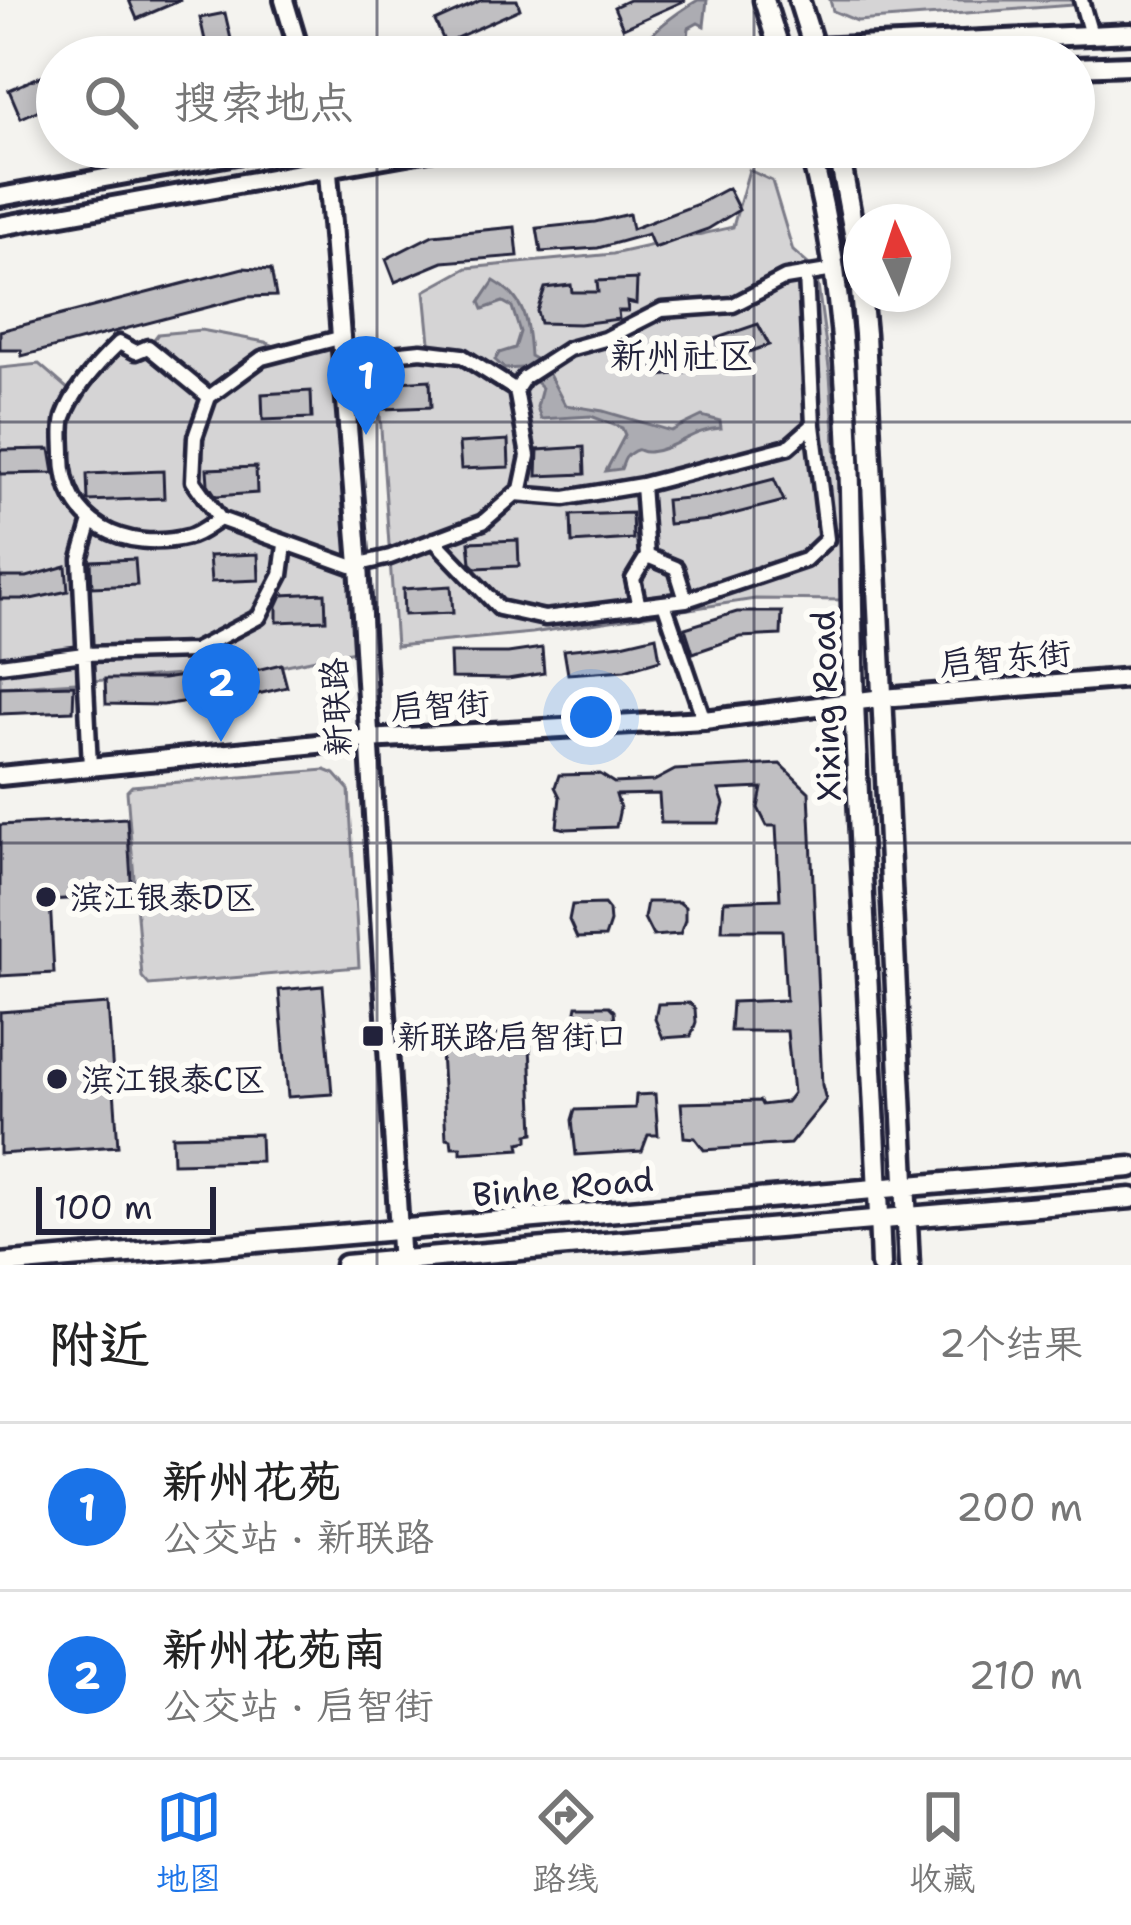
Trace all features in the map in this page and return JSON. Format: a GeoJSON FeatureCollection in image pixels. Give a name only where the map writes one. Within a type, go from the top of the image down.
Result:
{"type":"FeatureCollection","features":[{"type":"Feature","properties":{"kind":"main road"},"geometry":{"type":"LineString","coordinates":[[764,0],[771,36]]}},
{"type":"Feature","properties":{"kind":"main road"},"geometry":{"type":"LineString","coordinates":[[799,0],[811,36]]}},
{"type":"Feature","properties":{"kind":"main road","name":"Xixing Road"},"geometry":{"type":"LineString","coordinates":[[813,168],[834,270],[848,456],[854,703],[880,1265]]}},
{"type":"Feature","properties":{"kind":"main road","name":"Xixing Road"},"geometry":{"type":"LineString","coordinates":[[842,168],[865,334],[909,1265]]}},
{"type":"Feature","properties":{"kind":"main road","name":"Binhe Road"},"geometry":{"type":"LineString","coordinates":[[0,1264],[1131,1167]]}},
{"type":"Feature","properties":{"kind":"main road","name":"Binhe Road"},"geometry":{"type":"LineString","coordinates":[[345,1265],[1131,1198]]}},
{"type":"Feature","properties":{"kind":"street"},"geometry":{"type":"LineString","coordinates":[[284,0],[295,36]]}},
{"type":"Feature","properties":{"kind":"street"},"geometry":{"type":"LineString","coordinates":[[1081,0],[1091,35]]}},
{"type":"Feature","properties":{"kind":"street"},"geometry":{"type":"LineString","coordinates":[[1075,36],[1131,33]]}},
{"type":"Feature","properties":{"kind":"street"},"geometry":{"type":"LineString","coordinates":[[1095,66],[1131,65]]}},
{"type":"Feature","properties":{"kind":"street"},"geometry":{"type":"LineString","coordinates":[[0,197],[160,168]]}},
{"type":"Feature","properties":{"kind":"street"},"geometry":{"type":"LineString","coordinates":[[0,226],[334,168]]}},
{"type":"Feature","properties":{"kind":"street","name":"新联路"},"geometry":{"type":"LineString","coordinates":[[329,169],[359,565],[401,1263]]}},
{"type":"Feature","properties":{"kind":"street"},"geometry":{"type":"LineString","coordinates":[[520,384],[569,349],[605,339],[662,310],[733,305],[785,278],[834,270]]}},
{"type":"Feature","properties":{"kind":"street"},"geometry":{"type":"LineString","coordinates":[[434,540],[499,608],[545,618],[686,600],[805,560],[827,539],[813,425],[806,274]]}},
{"type":"Feature","properties":{"kind":"street"},"geometry":{"type":"LineString","coordinates":[[343,337],[262,358],[209,397],[195,437],[193,481],[220,519],[351,566],[483,522],[521,489],[528,456],[520,384]]}},
{"type":"Feature","properties":{"kind":"street"},"geometry":{"type":"LineString","coordinates":[[209,397],[148,347],[136,352],[119,344],[94,366],[64,418],[63,466],[76,508],[99,528],[144,541],[191,537],[220,519]]}},
{"type":"Feature","properties":{"kind":"street"},"geometry":{"type":"LineString","coordinates":[[344,359],[421,351],[462,356],[520,384]]}},
{"type":"Feature","properties":{"kind":"street"},"geometry":{"type":"LineString","coordinates":[[514,494],[565,498],[643,485],[788,447],[813,425]]}},
{"type":"Feature","properties":{"kind":"street"},"geometry":{"type":"LineString","coordinates":[[639,607],[633,579],[647,556],[643,485]]}},
{"type":"Feature","properties":{"kind":"street"},"geometry":{"type":"LineString","coordinates":[[90,767],[80,559],[92,521]]}},
{"type":"Feature","properties":{"kind":"street"},"geometry":{"type":"LineString","coordinates":[[0,665],[85,654],[194,651],[260,617],[281,575],[285,544]]}},
{"type":"Feature","properties":{"kind":"street"},"geometry":{"type":"LineString","coordinates":[[647,556],[676,568],[686,600]]}},
{"type":"Feature","properties":{"kind":"street"},"geometry":{"type":"LineString","coordinates":[[664,603],[704,720]]}},
{"type":"Feature","properties":{"kind":"street","name":"启智东街"},"geometry":{"type":"LineString","coordinates":[[883,698],[1131,678]]}},
{"type":"Feature","properties":{"kind":"street","name":"启智街"},"geometry":{"type":"LineString","coordinates":[[0,776],[368,739],[704,720],[883,698]]}},
{"type":"Feature","properties":{"kind":"shaded area"},"geometry":{"type":"Polygon","coordinates":[[[698,0],[707,0],[704,26],[698,23],[689,28],[688,36],[650,36],[698,0]]]}},
{"type":"Feature","properties":{"kind":"shaded area"},"geometry":{"type":"Polygon","coordinates":[[[830,0],[1073,0],[1074,5],[857,21],[833,11],[830,0]]]}},
{"type":"Feature","properties":{"kind":"shaded area"},"geometry":{"type":"Polygon","coordinates":[[[749,170],[772,181],[793,251],[816,271],[830,375],[846,600],[755,599],[532,633],[396,646],[376,356],[431,352],[425,291],[467,268],[613,254],[733,227],[749,170]]]}},
{"type":"Feature","properties":{"kind":"shaded area"},"geometry":{"type":"Polygon","coordinates":[[[494,281],[518,303],[526,322],[530,356],[543,363],[565,405],[671,431],[702,416],[720,421],[721,428],[659,450],[636,450],[621,469],[606,471],[625,435],[622,428],[591,416],[541,419],[537,407],[542,388],[521,368],[505,369],[495,360],[499,353],[515,348],[520,332],[512,307],[503,302],[483,309],[480,302],[494,281]]]}},
{"type":"Feature","properties":{"kind":"shaded area"},"geometry":{"type":"Polygon","coordinates":[[[201,330],[265,342],[288,352],[336,341],[354,651],[215,680],[197,674],[0,687],[0,368],[39,364],[76,396],[119,343],[148,347],[158,334],[201,330]]]}},
{"type":"Feature","properties":{"kind":"shaded area"},"geometry":{"type":"Polygon","coordinates":[[[325,770],[349,790],[359,967],[149,985],[142,977],[127,791],[132,786],[325,770]]]}},
{"type":"Feature","properties":{"kind":"building"},"geometry":{"type":"Polygon","coordinates":[[[129,0],[181,0],[137,19],[129,0]]]}},
{"type":"Feature","properties":{"kind":"building"},"geometry":{"type":"Polygon","coordinates":[[[482,0],[517,0],[520,9],[460,36],[442,36],[435,21],[482,0]]]}},
{"type":"Feature","properties":{"kind":"building"},"geometry":{"type":"Polygon","coordinates":[[[629,0],[686,0],[623,28],[614,7],[629,0]]]}},
{"type":"Feature","properties":{"kind":"building"},"geometry":{"type":"Polygon","coordinates":[[[225,13],[230,36],[204,36],[200,18],[225,13]]]}},
{"type":"Feature","properties":{"kind":"building"},"geometry":{"type":"Polygon","coordinates":[[[36,78],[36,111],[21,118],[9,90],[36,78]]]}},
{"type":"Feature","properties":{"kind":"building"},"geometry":{"type":"Polygon","coordinates":[[[728,188],[739,210],[708,229],[654,248],[648,234],[598,248],[541,252],[537,228],[629,214],[632,229],[728,188]]]}},
{"type":"Feature","properties":{"kind":"building"},"geometry":{"type":"Polygon","coordinates":[[[515,227],[518,256],[443,262],[395,282],[386,259],[433,235],[515,227]]]}},
{"type":"Feature","properties":{"kind":"building"},"geometry":{"type":"Polygon","coordinates":[[[243,268],[271,270],[276,296],[247,297],[22,356],[21,350],[0,350],[0,331],[243,268]]]}},
{"type":"Feature","properties":{"kind":"building"},"geometry":{"type":"Polygon","coordinates":[[[637,279],[636,304],[627,302],[628,311],[618,311],[619,319],[540,323],[537,311],[545,288],[571,285],[572,292],[598,292],[597,281],[637,279]]]}},
{"type":"Feature","properties":{"kind":"building"},"geometry":{"type":"Polygon","coordinates":[[[758,324],[769,345],[697,370],[655,377],[652,353],[694,346],[758,324]]]}},
{"type":"Feature","properties":{"kind":"building"},"geometry":{"type":"Polygon","coordinates":[[[430,380],[431,407],[383,409],[381,383],[430,380]]]}},
{"type":"Feature","properties":{"kind":"building"},"geometry":{"type":"Polygon","coordinates":[[[311,391],[312,418],[263,420],[262,394],[311,391]]]}},
{"type":"Feature","properties":{"kind":"building"},"geometry":{"type":"Polygon","coordinates":[[[508,440],[509,467],[461,469],[459,443],[508,440]]]}},
{"type":"Feature","properties":{"kind":"building"},"geometry":{"type":"Polygon","coordinates":[[[584,447],[585,474],[537,476],[538,450],[584,447]]]}},
{"type":"Feature","properties":{"kind":"building"},"geometry":{"type":"Polygon","coordinates":[[[50,449],[54,473],[0,474],[0,450],[50,449]]]}},
{"type":"Feature","properties":{"kind":"building"},"geometry":{"type":"Polygon","coordinates":[[[256,467],[257,493],[216,496],[208,484],[207,469],[256,467]]]}},
{"type":"Feature","properties":{"kind":"building"},"geometry":{"type":"Polygon","coordinates":[[[163,471],[164,498],[88,501],[87,474],[163,471]]]}},
{"type":"Feature","properties":{"kind":"building"},"geometry":{"type":"Polygon","coordinates":[[[774,479],[784,501],[710,520],[668,524],[666,500],[708,496],[774,479]]]}},
{"type":"Feature","properties":{"kind":"building"},"geometry":{"type":"Polygon","coordinates":[[[632,513],[633,539],[572,543],[571,515],[632,513]]]}},
{"type":"Feature","properties":{"kind":"building"},"geometry":{"type":"Polygon","coordinates":[[[518,540],[519,566],[476,568],[471,563],[469,542],[518,540]]]}},
{"type":"Feature","properties":{"kind":"building"},"geometry":{"type":"Polygon","coordinates":[[[258,554],[259,580],[211,582],[209,556],[258,554]]]}},
{"type":"Feature","properties":{"kind":"building"},"geometry":{"type":"Polygon","coordinates":[[[135,559],[137,585],[92,587],[91,561],[135,559]]]}},
{"type":"Feature","properties":{"kind":"building"},"geometry":{"type":"Polygon","coordinates":[[[66,566],[68,591],[31,599],[0,599],[0,577],[27,577],[66,566]]]}},
{"type":"Feature","properties":{"kind":"building"},"geometry":{"type":"Polygon","coordinates":[[[451,586],[453,613],[404,615],[403,589],[451,586]]]}},
{"type":"Feature","properties":{"kind":"building"},"geometry":{"type":"Polygon","coordinates":[[[325,593],[326,620],[277,622],[282,595],[325,593]]]}},
{"type":"Feature","properties":{"kind":"building"},"geometry":{"type":"Polygon","coordinates":[[[737,612],[782,612],[781,635],[740,637],[693,653],[685,628],[737,612]]]}},
{"type":"Feature","properties":{"kind":"building"},"geometry":{"type":"Polygon","coordinates":[[[656,636],[660,660],[625,670],[568,674],[564,650],[656,636]]]}},
{"type":"Feature","properties":{"kind":"building"},"geometry":{"type":"Polygon","coordinates":[[[542,648],[544,673],[508,679],[451,678],[450,653],[542,648]]]}},
{"type":"Feature","properties":{"kind":"building"},"geometry":{"type":"Polygon","coordinates":[[[281,664],[287,687],[221,703],[215,680],[281,664]]]}},
{"type":"Feature","properties":{"kind":"building"},"geometry":{"type":"Polygon","coordinates":[[[197,674],[200,699],[163,705],[106,704],[105,679],[197,674]]]}},
{"type":"Feature","properties":{"kind":"building"},"geometry":{"type":"Polygon","coordinates":[[[74,685],[73,711],[0,714],[0,687],[74,685]]]}},
{"type":"Feature","properties":{"kind":"building"},"geometry":{"type":"Polygon","coordinates":[[[780,764],[809,792],[826,1100],[790,1144],[704,1150],[695,1138],[684,1137],[681,1103],[760,1101],[762,1105],[786,1102],[793,1093],[787,1031],[730,1031],[732,1002],[786,1000],[782,930],[722,930],[724,901],[780,899],[776,826],[767,826],[758,808],[762,788],[719,790],[724,804],[719,823],[661,823],[659,794],[616,795],[620,808],[616,827],[566,829],[557,827],[560,797],[555,787],[559,775],[600,774],[614,783],[654,781],[675,770],[780,764]]]}},
{"type":"Feature","properties":{"kind":"building","name":"滨江银泰D区"},"geometry":{"type":"Polygon","coordinates":[[[127,818],[132,895],[50,900],[54,973],[0,976],[0,825],[127,818]]]}},
{"type":"Feature","properties":{"kind":"building"},"geometry":{"type":"Polygon","coordinates":[[[647,902],[679,902],[685,907],[680,934],[653,936],[644,918],[647,902]]]}},
{"type":"Feature","properties":{"kind":"building"},"geometry":{"type":"Polygon","coordinates":[[[604,904],[610,922],[605,937],[577,938],[569,920],[572,905],[604,904]]]}},
{"type":"Feature","properties":{"kind":"building"},"geometry":{"type":"Polygon","coordinates":[[[323,986],[332,1094],[288,1097],[279,990],[323,986]]]}},
{"type":"Feature","properties":{"kind":"building"},"geometry":{"type":"Polygon","coordinates":[[[690,1003],[696,1022],[691,1036],[663,1038],[655,1019],[658,1004],[690,1003]]]}},
{"type":"Feature","properties":{"kind":"building","name":"滨江银泰C区"},"geometry":{"type":"Polygon","coordinates":[[[108,1004],[118,1146],[0,1154],[0,1012],[108,1004]]]}},
{"type":"Feature","properties":{"kind":"building"},"geometry":{"type":"Polygon","coordinates":[[[577,1006],[609,1006],[615,1024],[610,1038],[582,1040],[574,1021],[577,1006]]]}},
{"type":"Feature","properties":{"kind":"building"},"geometry":{"type":"Polygon","coordinates":[[[509,1033],[510,1038],[523,1038],[524,1046],[530,1046],[534,1133],[519,1143],[520,1149],[461,1153],[461,1147],[452,1147],[451,1139],[446,1138],[441,1052],[447,1051],[446,1042],[457,1042],[457,1037],[509,1033]]]}},
{"type":"Feature","properties":{"kind":"building"},"geometry":{"type":"Polygon","coordinates":[[[655,1094],[658,1135],[648,1135],[642,1151],[576,1155],[575,1110],[635,1108],[636,1095],[655,1094]]]}},
{"type":"Feature","properties":{"kind":"building"},"geometry":{"type":"Polygon","coordinates":[[[260,1134],[261,1161],[173,1163],[172,1136],[260,1134]]]}},
{"type":"Feature","properties":{"kind":"place","name":"新州花苑"},"geometry":{"type":"Point","coordinates":[366,435]}},
{"type":"Feature","properties":{"kind":"place","name":"新州花苑南"},"geometry":{"type":"Point","coordinates":[221,742]}},
{"type":"Feature","properties":{"kind":"place","name":"滨江银泰D区"},"geometry":{"type":"Point","coordinates":[46,897]}},
{"type":"Feature","properties":{"kind":"place","name":"新联路启智街口"},"geometry":{"type":"Point","coordinates":[373,1036]}},
{"type":"Feature","properties":{"kind":"place","name":"滨江银泰C区"},"geometry":{"type":"Point","coordinates":[57,1079]}},
{"type":"Feature","properties":{"kind":"district","name":"新州社区"},"geometry":{"type":"Point","coordinates":[682,355]}}]}
